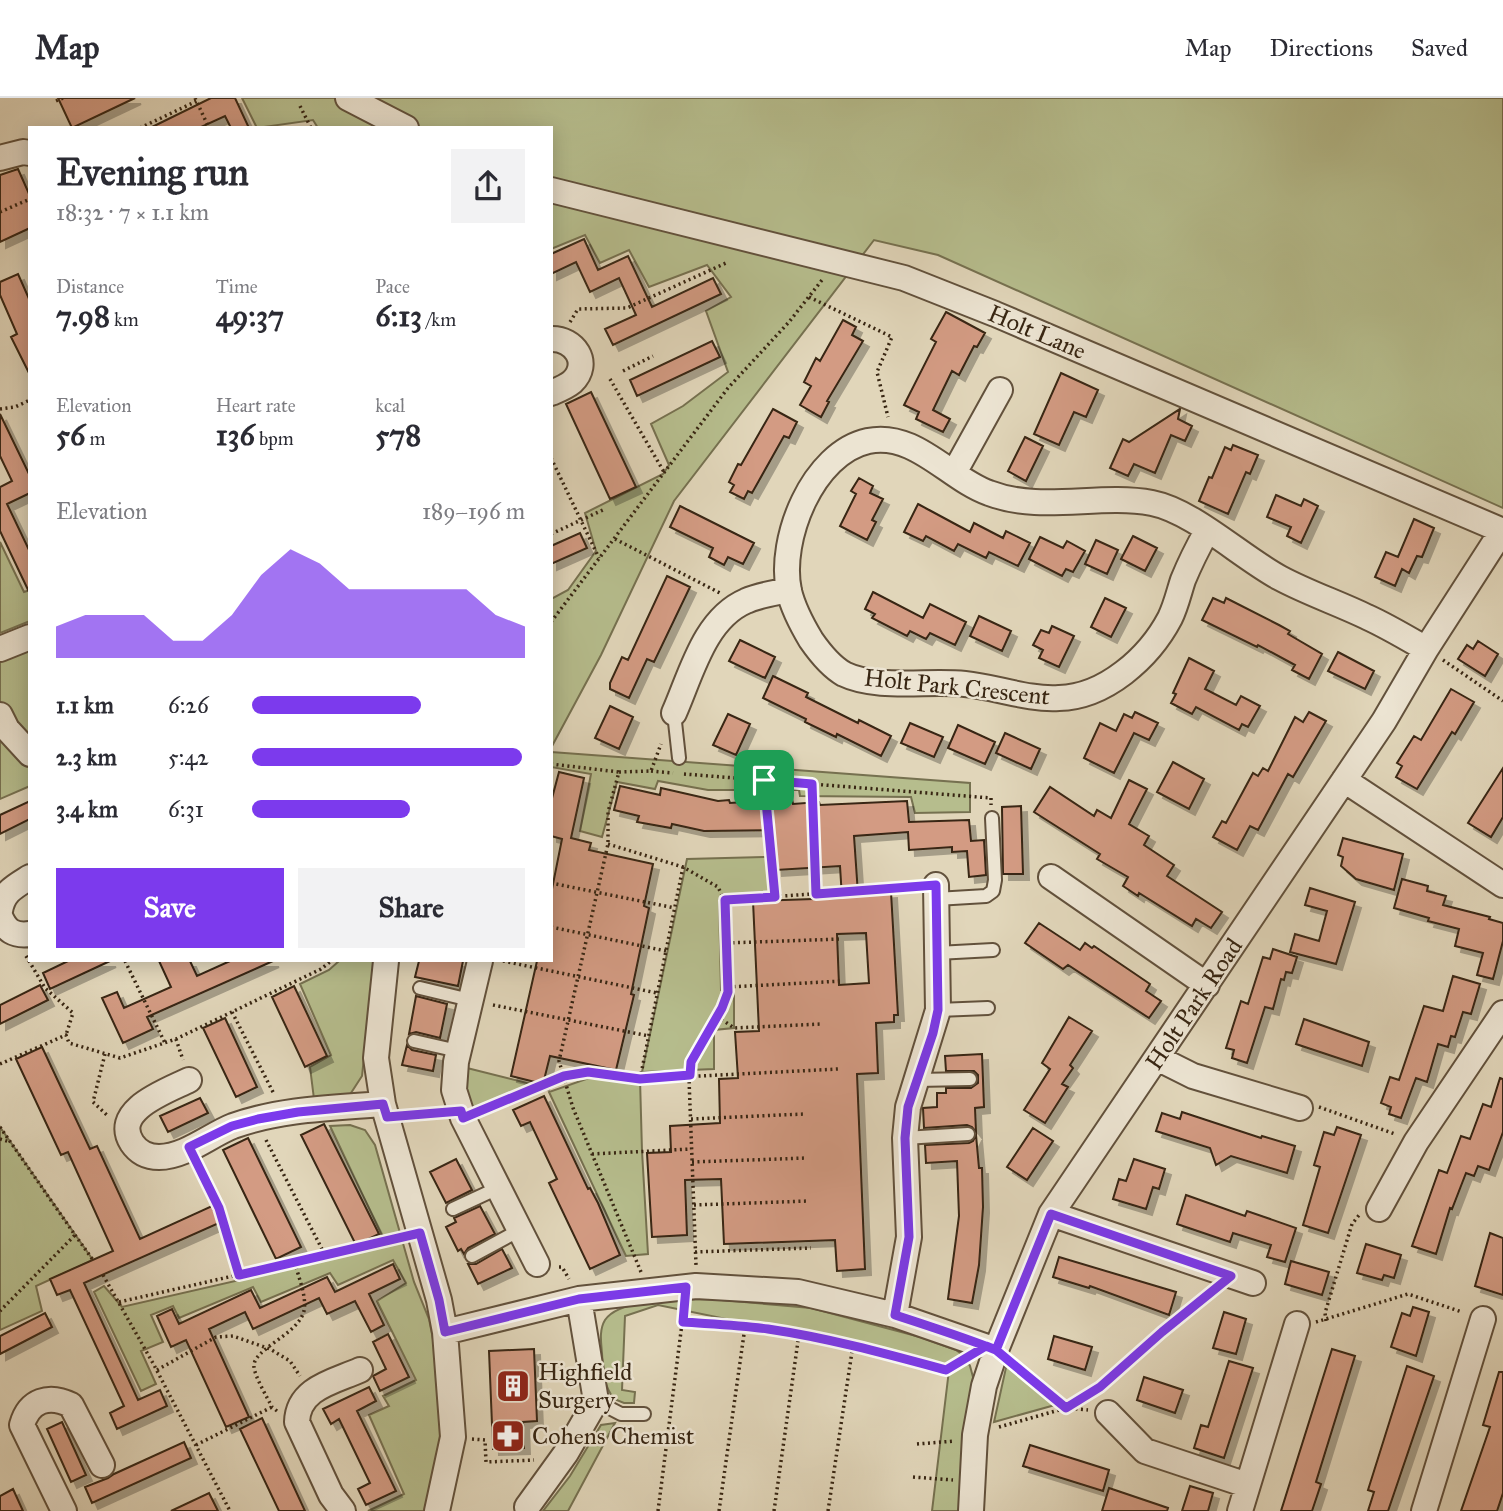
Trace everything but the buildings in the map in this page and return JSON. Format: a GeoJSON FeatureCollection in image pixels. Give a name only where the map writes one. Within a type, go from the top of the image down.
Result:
{"type":"FeatureCollection","features":[{"type":"Feature","properties":{"kind":"street"},"geometry":{"type":"LineString","coordinates":[[348,98],[402,126]]}},
{"type":"Feature","properties":{"kind":"street"},"geometry":{"type":"LineString","coordinates":[[0,158],[15,153],[28,153]]}},
{"type":"Feature","properties":{"kind":"street","name":"Holt Lane"},"geometry":{"type":"LineString","coordinates":[[553,190],[904,278],[1502,531]]}},
{"type":"Feature","properties":{"kind":"street"},"geometry":{"type":"LineString","coordinates":[[553,392],[570,384],[577,376],[580,364],[579,352],[572,344],[556,339]]}},
{"type":"Feature","properties":{"kind":"street"},"geometry":{"type":"LineString","coordinates":[[954,473],[1000,390]]}},
{"type":"Feature","properties":{"kind":"street","name":"Holt Park Crescent"},"geometry":{"type":"LineString","coordinates":[[1207,531],[1192,559],[1171,616],[1157,640],[1133,665],[1107,684],[1081,695],[1040,697],[958,683],[860,680],[829,664],[801,625],[789,590],[789,552],[796,523],[804,500],[818,476],[835,456],[851,446],[870,440],[892,440],[920,451],[989,493],[1018,500],[1124,500],[1153,503],[1179,513],[1284,580],[1367,617],[1426,649]]}},
{"type":"Feature","properties":{"kind":"street","name":"Holt Park Road"},"geometry":{"type":"LineString","coordinates":[[971,1511],[975,1436],[991,1348],[1051,1214],[1384,721],[1426,649],[1502,531]]}},
{"type":"Feature","properties":{"kind":"street"},"geometry":{"type":"LineString","coordinates":[[674,713],[708,634],[723,617],[746,601],[789,590]]}},
{"type":"Feature","properties":{"kind":"street"},"geometry":{"type":"LineString","coordinates":[[0,649],[28,638]]}},
{"type":"Feature","properties":{"kind":"street"},"geometry":{"type":"LineString","coordinates":[[0,715],[7,729],[28,752]]}},
{"type":"Feature","properties":{"kind":"street"},"geometry":{"type":"LineString","coordinates":[[1344,780],[1503,885]]}},
{"type":"Feature","properties":{"kind":"street"},"geometry":{"type":"LineString","coordinates":[[1051,877],[1207,985]]}},
{"type":"Feature","properties":{"kind":"street"},"geometry":{"type":"LineString","coordinates":[[11,924],[1,901],[7,891],[28,878]]}},
{"type":"Feature","properties":{"kind":"street"},"geometry":{"type":"LineString","coordinates":[[895,1315],[909,1237],[905,1138],[908,1107],[938,1010],[936,892]]}},
{"type":"Feature","properties":{"kind":"street"},"geometry":{"type":"LineString","coordinates":[[386,962],[376,1058],[385,1110],[439,1300],[445,1332],[453,1437],[437,1511]]}},
{"type":"Feature","properties":{"kind":"street"},"geometry":{"type":"LineString","coordinates":[[480,962],[458,1051],[454,1090],[462,1114],[537,1264]]}},
{"type":"Feature","properties":{"kind":"street"},"geometry":{"type":"LineString","coordinates":[[1379,1209],[1416,1142],[1503,1013]]}},
{"type":"Feature","properties":{"kind":"street"},"geometry":{"type":"LineString","coordinates":[[1157,1058],[1193,1076],[1300,1108]]}},
{"type":"Feature","properties":{"kind":"street"},"geometry":{"type":"LineString","coordinates":[[189,1080],[139,1107],[131,1115],[128,1135],[134,1146],[144,1154],[173,1155],[232,1126],[284,1114],[385,1110]]}},
{"type":"Feature","properties":{"kind":"street"},"geometry":{"type":"LineString","coordinates":[[1051,1214],[1242,1280]]}},
{"type":"Feature","properties":{"kind":"street"},"geometry":{"type":"LineString","coordinates":[[445,1332],[579,1299],[691,1286],[798,1292],[895,1315],[991,1348]]}},
{"type":"Feature","properties":{"kind":"street"},"geometry":{"type":"LineString","coordinates":[[527,1510],[596,1401],[579,1299]]}},
{"type":"Feature","properties":{"kind":"street"},"geometry":{"type":"LineString","coordinates":[[1424,1511],[1483,1319]]}},
{"type":"Feature","properties":{"kind":"street"},"geometry":{"type":"LineString","coordinates":[[1240,1511],[1297,1324]]}},
{"type":"Feature","properties":{"kind":"street"},"geometry":{"type":"LineString","coordinates":[[343,1511],[331,1494],[297,1422],[297,1409],[311,1392],[360,1370]]}},
{"type":"Feature","properties":{"kind":"street"},"geometry":{"type":"LineString","coordinates":[[64,1511],[22,1425],[24,1415],[33,1405],[44,1399],[55,1399],[71,1405],[102,1465]]}},
{"type":"Feature","properties":{"kind":"street"},"geometry":{"type":"LineString","coordinates":[[1108,1413],[1145,1451],[1247,1485]]}},
{"type":"Feature","properties":{"kind":"lane"},"geometry":{"type":"LineString","coordinates":[[674,713],[679,758]]}},
{"type":"Feature","properties":{"kind":"lane"},"geometry":{"type":"LineString","coordinates":[[936,892],[986,896],[993,891],[995,880],[992,818]]}},
{"type":"Feature","properties":{"kind":"lane"},"geometry":{"type":"LineString","coordinates":[[937,953],[993,950]]}},
{"type":"Feature","properties":{"kind":"lane"},"geometry":{"type":"LineString","coordinates":[[420,988],[470,1000]]}},
{"type":"Feature","properties":{"kind":"lane"},"geometry":{"type":"LineString","coordinates":[[938,1010],[988,1008]]}},
{"type":"Feature","properties":{"kind":"lane"},"geometry":{"type":"LineString","coordinates":[[414,1041],[458,1051]]}},
{"type":"Feature","properties":{"kind":"lane"},"geometry":{"type":"LineString","coordinates":[[916,1080],[970,1079]]}},
{"type":"Feature","properties":{"kind":"lane"},"geometry":{"type":"LineString","coordinates":[[905,1138],[968,1134]]}},
{"type":"Feature","properties":{"kind":"lane"},"geometry":{"type":"LineString","coordinates":[[453,1209],[498,1188]]}},
{"type":"Feature","properties":{"kind":"lane"},"geometry":{"type":"LineString","coordinates":[[472,1256],[520,1230]]}},
{"type":"Feature","properties":{"kind":"lane"},"geometry":{"type":"LineString","coordinates":[[596,1401],[621,1413],[644,1415]]}},
{"type":"Feature","properties":{"kind":"path"},"geometry":{"type":"LineString","coordinates":[[56,101],[63,98]]}},
{"type":"Feature","properties":{"kind":"path"},"geometry":{"type":"LineString","coordinates":[[144,126],[196,99],[208,126]]}},
{"type":"Feature","properties":{"kind":"path"},"geometry":{"type":"LineString","coordinates":[[300,106],[310,126]]}},
{"type":"Feature","properties":{"kind":"path"},"geometry":{"type":"LineString","coordinates":[[0,212],[28,200]]}},
{"type":"Feature","properties":{"kind":"path"},"geometry":{"type":"LineString","coordinates":[[553,619],[728,388],[789,322],[836,261]]}},
{"type":"Feature","properties":{"kind":"path"},"geometry":{"type":"LineString","coordinates":[[556,339],[578,309],[627,308],[726,263]]}},
{"type":"Feature","properties":{"kind":"path"},"geometry":{"type":"LineString","coordinates":[[809,297],[892,337],[877,372],[892,440]]}},
{"type":"Feature","properties":{"kind":"path"},"geometry":{"type":"LineString","coordinates":[[623,371],[653,356]]}},
{"type":"Feature","properties":{"kind":"path"},"geometry":{"type":"LineString","coordinates":[[610,379],[664,472]]}},
{"type":"Feature","properties":{"kind":"path"},"geometry":{"type":"LineString","coordinates":[[0,409],[15,407],[28,401]]}},
{"type":"Feature","properties":{"kind":"path"},"geometry":{"type":"LineString","coordinates":[[553,462],[599,558]]}},
{"type":"Feature","properties":{"kind":"path"},"geometry":{"type":"LineString","coordinates":[[553,533],[605,509]]}},
{"type":"Feature","properties":{"kind":"path"},"geometry":{"type":"LineString","coordinates":[[614,538],[724,595],[746,601]]}},
{"type":"Feature","properties":{"kind":"path"},"geometry":{"type":"LineString","coordinates":[[1426,649],[1503,701]]}},
{"type":"Feature","properties":{"kind":"path"},"geometry":{"type":"LineString","coordinates":[[651,771],[674,713]]}},
{"type":"Feature","properties":{"kind":"path"},"geometry":{"type":"LineString","coordinates":[[553,764],[619,772],[651,771],[990,797],[992,818]]}},
{"type":"Feature","properties":{"kind":"path"},"geometry":{"type":"LineString","coordinates":[[619,772],[608,812],[608,844],[559,1061],[573,1108],[649,1291]]}},
{"type":"Feature","properties":{"kind":"path"},"geometry":{"type":"LineString","coordinates":[[764,780],[775,897]]}},
{"type":"Feature","properties":{"kind":"path"},"geometry":{"type":"LineString","coordinates":[[812,784],[816,894]]}},
{"type":"Feature","properties":{"kind":"path"},"geometry":{"type":"LineString","coordinates":[[608,844],[683,867],[718,887],[725,900],[728,992],[718,1016],[691,1062],[695,1252],[657,1511]]}},
{"type":"Feature","properties":{"kind":"path"},"geometry":{"type":"LineString","coordinates":[[640,1079],[683,867]]}},
{"type":"Feature","properties":{"kind":"path"},"geometry":{"type":"LineString","coordinates":[[553,883],[675,908]]}},
{"type":"Feature","properties":{"kind":"path"},"geometry":{"type":"LineString","coordinates":[[725,900],[816,894],[936,892]]}},
{"type":"Feature","properties":{"kind":"path"},"geometry":{"type":"LineString","coordinates":[[11,924],[28,956]]}},
{"type":"Feature","properties":{"kind":"path"},"geometry":{"type":"LineString","coordinates":[[553,927],[666,951]]}},
{"type":"Feature","properties":{"kind":"path"},"geometry":{"type":"LineString","coordinates":[[727,943],[841,939]]}},
{"type":"Feature","properties":{"kind":"path"},"geometry":{"type":"LineString","coordinates":[[0,1064],[65,1035],[73,1013],[45,988],[31,962]]}},
{"type":"Feature","properties":{"kind":"path"},"geometry":{"type":"LineString","coordinates":[[125,962],[165,1043]]}},
{"type":"Feature","properties":{"kind":"path"},"geometry":{"type":"LineString","coordinates":[[318,962],[321,969]]}},
{"type":"Feature","properties":{"kind":"path"},"geometry":{"type":"LineString","coordinates":[[65,1035],[69,1043],[120,1058],[165,1043],[321,969],[330,962]]}},
{"type":"Feature","properties":{"kind":"path"},"geometry":{"type":"LineString","coordinates":[[508,962],[657,993]]}},
{"type":"Feature","properties":{"kind":"path"},"geometry":{"type":"LineString","coordinates":[[728,987],[843,981]]}},
{"type":"Feature","properties":{"kind":"path"},"geometry":{"type":"LineString","coordinates":[[470,1000],[649,1036]]}},
{"type":"Feature","properties":{"kind":"path"},"geometry":{"type":"LineString","coordinates":[[232,1012],[284,1114]]}},
{"type":"Feature","properties":{"kind":"path"},"geometry":{"type":"LineString","coordinates":[[718,1016],[734,1028],[822,1024]]}},
{"type":"Feature","properties":{"kind":"path"},"geometry":{"type":"LineString","coordinates":[[105,1054],[93,1102],[128,1135]]}},
{"type":"Feature","properties":{"kind":"path"},"geometry":{"type":"LineString","coordinates":[[385,1110],[462,1114],[564,1076],[588,1072],[640,1079],[838,1069]]}},
{"type":"Feature","properties":{"kind":"path"},"geometry":{"type":"LineString","coordinates":[[1300,1108],[1320,1107],[1416,1142]]}},
{"type":"Feature","properties":{"kind":"path"},"geometry":{"type":"LineString","coordinates":[[691,1119],[804,1114]]}},
{"type":"Feature","properties":{"kind":"path"},"geometry":{"type":"LineString","coordinates":[[255,1120],[325,1255]]}},
{"type":"Feature","properties":{"kind":"path"},"geometry":{"type":"LineString","coordinates":[[0,1126],[93,1260]]}},
{"type":"Feature","properties":{"kind":"path"},"geometry":{"type":"LineString","coordinates":[[0,1139],[10,1142]]}},
{"type":"Feature","properties":{"kind":"path"},"geometry":{"type":"LineString","coordinates":[[189,1147],[219,1208],[239,1275]]}},
{"type":"Feature","properties":{"kind":"path"},"geometry":{"type":"LineString","coordinates":[[592,1154],[692,1149]]}},
{"type":"Feature","properties":{"kind":"path"},"geometry":{"type":"LineString","coordinates":[[692,1162],[807,1158]]}},
{"type":"Feature","properties":{"kind":"path"},"geometry":{"type":"LineString","coordinates":[[694,1205],[809,1201]]}},
{"type":"Feature","properties":{"kind":"path"},"geometry":{"type":"LineString","coordinates":[[1326,1321],[1325,1313],[1352,1224],[1362,1212],[1379,1209]]}},
{"type":"Feature","properties":{"kind":"path"},"geometry":{"type":"LineString","coordinates":[[119,1302],[420,1233]]}},
{"type":"Feature","properties":{"kind":"path"},"geometry":{"type":"LineString","coordinates":[[0,1311],[75,1235]]}},
{"type":"Feature","properties":{"kind":"path"},"geometry":{"type":"LineString","coordinates":[[695,1252],[811,1248]]}},
{"type":"Feature","properties":{"kind":"path"},"geometry":{"type":"LineString","coordinates":[[295,1262],[304,1312],[293,1328],[256,1357],[254,1366],[272,1407],[297,1422]]}},
{"type":"Feature","properties":{"kind":"path"},"geometry":{"type":"LineString","coordinates":[[537,1264],[562,1267],[579,1299]]}},
{"type":"Feature","properties":{"kind":"path"},"geometry":{"type":"LineString","coordinates":[[103,1275],[157,1370],[230,1511]]}},
{"type":"Feature","properties":{"kind":"path"},"geometry":{"type":"LineString","coordinates":[[917,1444],[946,1444],[1066,1408],[1100,1387],[1162,1332],[1242,1280]]}},
{"type":"Feature","properties":{"kind":"path"},"geometry":{"type":"LineString","coordinates":[[1297,1324],[1326,1321],[1408,1294],[1483,1319]]}},
{"type":"Feature","properties":{"kind":"path"},"geometry":{"type":"LineString","coordinates":[[683,1322],[799,1334],[853,1345],[946,1370],[991,1348],[1066,1408],[1108,1413]]}},
{"type":"Feature","properties":{"kind":"path"},"geometry":{"type":"LineString","coordinates":[[719,1511],[745,1327]]}},
{"type":"Feature","properties":{"kind":"path"},"geometry":{"type":"LineString","coordinates":[[774,1511],[799,1334]]}},
{"type":"Feature","properties":{"kind":"path"},"geometry":{"type":"LineString","coordinates":[[157,1370],[216,1337],[233,1336],[267,1347],[290,1361],[311,1392]]}},
{"type":"Feature","properties":{"kind":"path"},"geometry":{"type":"LineString","coordinates":[[828,1511],[853,1345]]}},
{"type":"Feature","properties":{"kind":"path"},"geometry":{"type":"LineString","coordinates":[[196,1445],[272,1407]]}},
{"type":"Feature","properties":{"kind":"path"},"geometry":{"type":"LineString","coordinates":[[453,1437],[485,1440],[486,1462],[539,1460],[553,1470]]}},
{"type":"Feature","properties":{"kind":"path"},"geometry":{"type":"LineString","coordinates":[[913,1477],[973,1482]]}},
{"type":"Feature","properties":{"kind":"green space"},"geometry":{"type":"Polygon","coordinates":[[[242,98],[1503,98],[1503,508],[938,255],[874,240],[674,501],[601,655],[553,744],[553,598],[568,590],[596,551],[585,513],[663,474],[669,465],[651,424],[683,406],[728,372],[706,311],[731,297],[707,265],[649,287],[629,250],[600,263],[585,235],[553,248],[553,126],[317,126],[313,120],[256,126],[242,98]]]}},
{"type":"Feature","properties":{"kind":"green space"},"geometry":{"type":"Polygon","coordinates":[[[0,542],[24,592],[28,591],[28,622],[0,633],[0,542]]]}},
{"type":"Feature","properties":{"kind":"green space"},"geometry":{"type":"Polygon","coordinates":[[[28,651],[28,787],[0,799],[0,662],[28,651]]]}},
{"type":"Feature","properties":{"kind":"green space"},"geometry":{"type":"Polygon","coordinates":[[[553,752],[970,783],[970,812],[915,813],[911,797],[800,796],[799,790],[708,790],[658,781],[655,789],[617,782],[602,837],[580,831],[591,774],[553,767],[553,752]]]}},
{"type":"Feature","properties":{"kind":"green space"},"geometry":{"type":"Polygon","coordinates":[[[766,857],[770,894],[719,900],[721,990],[734,993],[734,1028],[714,1030],[714,1069],[642,1072],[687,859],[766,857]]]}},
{"type":"Feature","properties":{"kind":"green space"},"geometry":{"type":"Polygon","coordinates":[[[338,962],[374,962],[362,1076],[349,1096],[314,1099],[310,1067],[331,1055],[300,984],[329,970],[338,962]]]}},
{"type":"Feature","properties":{"kind":"green space"},"geometry":{"type":"Polygon","coordinates":[[[467,1068],[539,1086],[475,1113],[464,1086],[467,1068]]]}},
{"type":"Feature","properties":{"kind":"green space"},"geometry":{"type":"Polygon","coordinates":[[[589,1078],[640,1079],[648,1254],[626,1256],[549,1092],[589,1078]]]}},
{"type":"Feature","properties":{"kind":"green space"},"geometry":{"type":"Polygon","coordinates":[[[350,1125],[365,1130],[375,1145],[414,1282],[429,1319],[434,1344],[442,1446],[426,1511],[368,1511],[404,1494],[369,1415],[389,1406],[383,1396],[416,1380],[377,1301],[406,1283],[393,1260],[338,1285],[330,1273],[261,1302],[253,1287],[179,1318],[173,1306],[151,1315],[163,1342],[141,1351],[156,1384],[141,1391],[94,1292],[104,1286],[122,1307],[387,1246],[330,1126],[350,1125]]]}},
{"type":"Feature","properties":{"kind":"green space"},"geometry":{"type":"Polygon","coordinates":[[[0,1127],[93,1260],[36,1286],[42,1311],[0,1330],[0,1127]]]}},
{"type":"Feature","properties":{"kind":"green space"},"geometry":{"type":"Polygon","coordinates":[[[710,1299],[811,1308],[920,1337],[956,1350],[964,1356],[973,1377],[962,1511],[932,1511],[949,1370],[862,1347],[658,1305],[625,1316],[622,1390],[635,1392],[634,1403],[614,1399],[603,1371],[601,1336],[605,1320],[624,1307],[638,1304],[710,1299]]]}},
{"type":"Feature","properties":{"kind":"green space"},"geometry":{"type":"Polygon","coordinates":[[[1007,1363],[1055,1405],[994,1422],[1007,1363]]]}},
{"type":"Feature","properties":{"kind":"green space"},"geometry":{"type":"Polygon","coordinates":[[[615,1423],[568,1511],[543,1511],[570,1476],[601,1425],[615,1423]]]}},
{"type":"Feature","properties":{"kind":"place","name":"Highfield Surgery"},"geometry":{"type":"Point","coordinates":[513,1386]}},
{"type":"Feature","properties":{"kind":"place","name":"Cohens Chemist"},"geometry":{"type":"Point","coordinates":[508,1436]}},
{"type":"Feature","properties":{"kind":"route"},"geometry":{"type":"LineString","coordinates":[[764,780],[775,897],[725,900],[728,992],[722,1008],[691,1062],[690,1075],[640,1079],[588,1072],[564,1076],[463,1118],[461,1111],[387,1117],[383,1104],[298,1112],[232,1126],[189,1147],[219,1208],[239,1275],[420,1233],[445,1332],[579,1299],[686,1287],[683,1322],[764,1328],[799,1334],[862,1347],[946,1370],[986,1346],[996,1350],[1051,1214],[1231,1276],[1100,1387],[1066,1408],[996,1350],[986,1346],[895,1315],[909,1237],[905,1138],[908,1107],[938,1010],[936,885],[816,894],[812,784],[764,780]]}}]}
